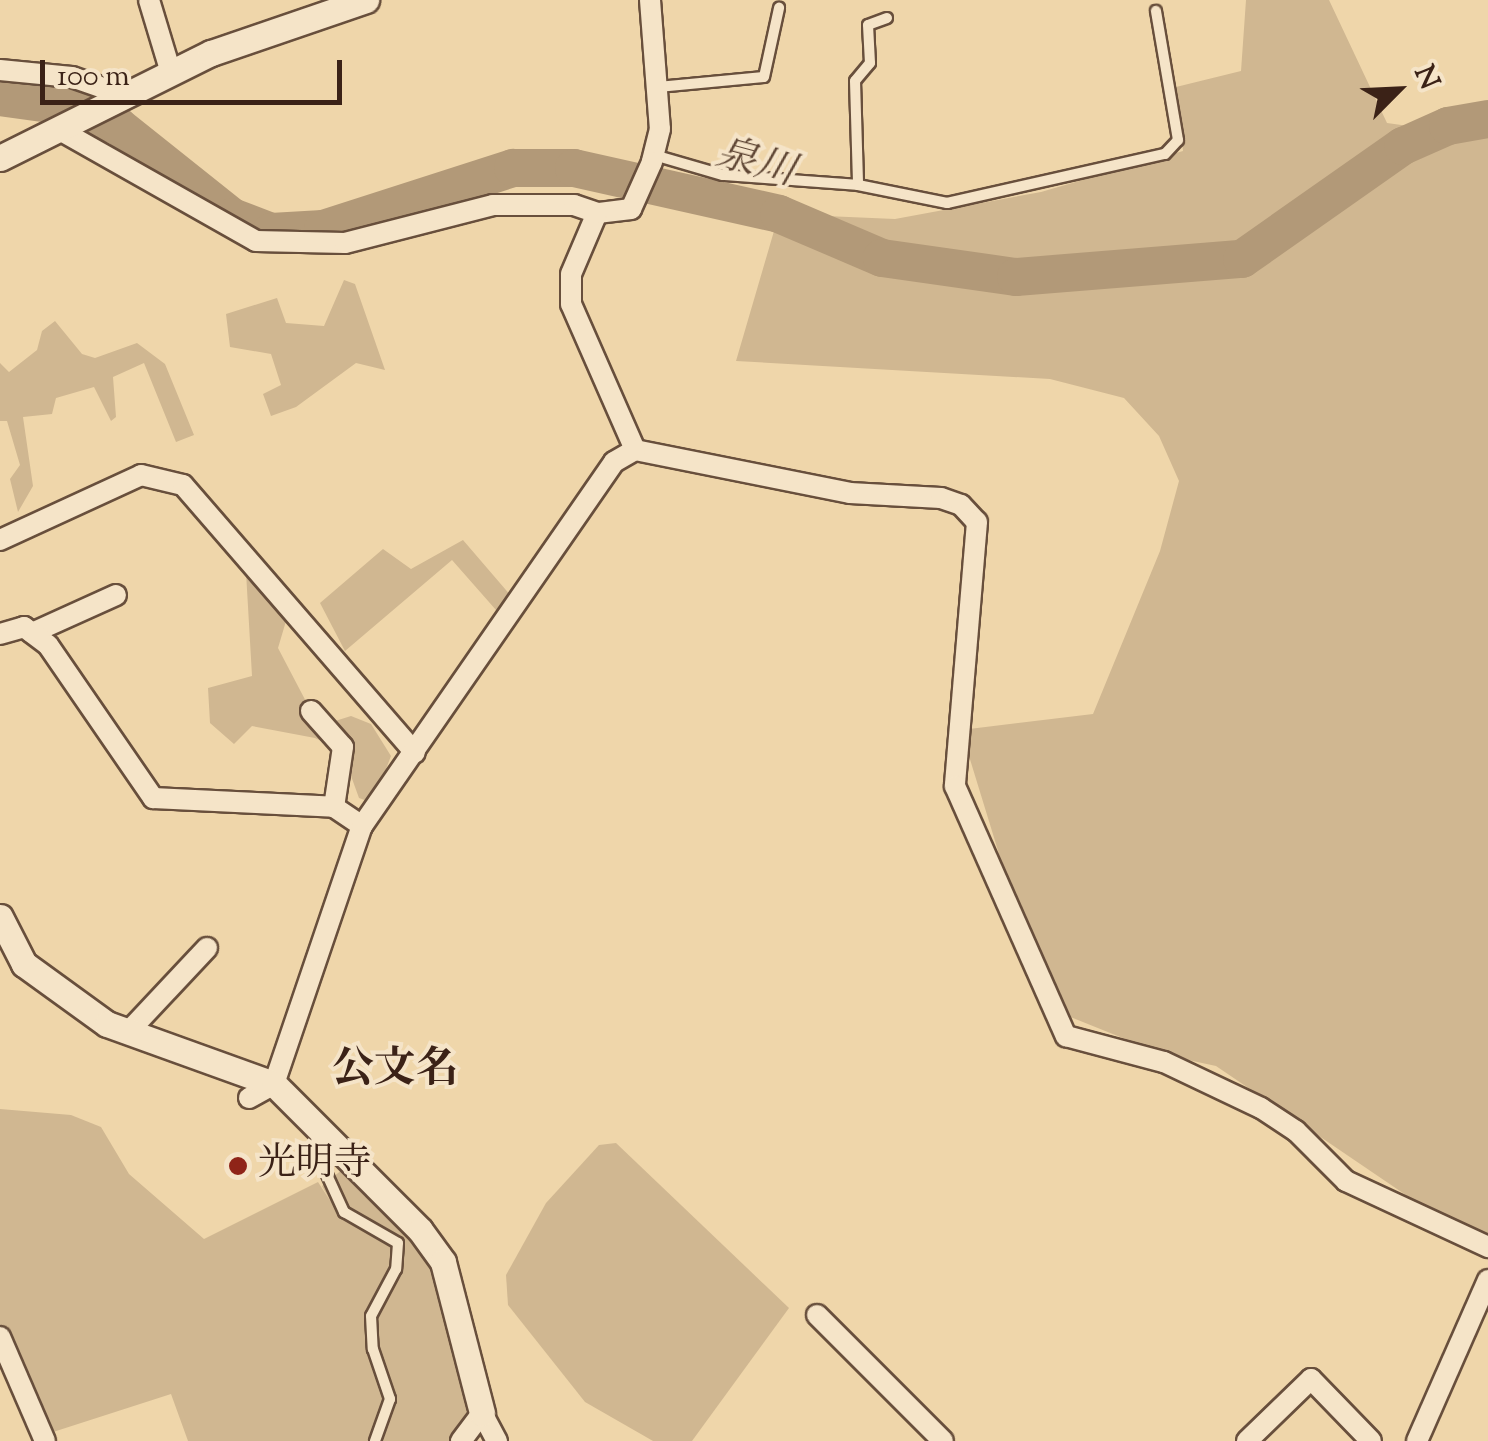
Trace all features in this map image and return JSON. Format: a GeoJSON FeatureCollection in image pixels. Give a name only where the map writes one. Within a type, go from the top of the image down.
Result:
{"type":"FeatureCollection","features":[{"type":"Feature","properties":{"kind":"street"},"geometry":{"type":"LineString","coordinates":[[149,0],[171,74]]}},
{"type":"Feature","properties":{"kind":"street"},"geometry":{"type":"LineString","coordinates":[[0,158],[282,24],[366,0]]}},
{"type":"Feature","properties":{"kind":"street"},"geometry":{"type":"LineString","coordinates":[[60,129],[256,241],[345,243],[493,205],[574,205],[597,213],[631,209],[653,158],[660,129],[650,0]]}},
{"type":"Feature","properties":{"kind":"street"},"geometry":{"type":"LineString","coordinates":[[0,70],[72,76],[122,98]]}},
{"type":"Feature","properties":{"kind":"street"},"geometry":{"type":"LineString","coordinates":[[597,213],[571,274],[571,304],[635,450]]}},
{"type":"Feature","properties":{"kind":"street"},"geometry":{"type":"LineString","coordinates":[[249,1098],[274,1084],[362,826],[614,462],[635,450],[850,493],[941,498],[961,505],[977,522],[955,786],[1066,1036],[1164,1062],[1261,1108],[1296,1131],[1346,1182],[1488,1247]]}},
{"type":"Feature","properties":{"kind":"street"},"geometry":{"type":"LineString","coordinates":[[0,540],[128,479],[165,477],[183,485],[416,753]]}},
{"type":"Feature","properties":{"kind":"street"},"geometry":{"type":"LineString","coordinates":[[32,633],[116,595]]}},
{"type":"Feature","properties":{"kind":"street"},"geometry":{"type":"LineString","coordinates":[[0,634],[24,627],[48,646],[153,798],[334,807],[362,826]]}},
{"type":"Feature","properties":{"kind":"street"},"geometry":{"type":"LineString","coordinates":[[310,711],[344,747],[334,807]]}},
{"type":"Feature","properties":{"kind":"street"},"geometry":{"type":"LineString","coordinates":[[0,917],[24,964],[107,1024],[274,1084],[420,1230],[443,1262],[482,1413],[497,1441]]}},
{"type":"Feature","properties":{"kind":"street"},"geometry":{"type":"LineString","coordinates":[[129,1031],[207,948]]}},
{"type":"Feature","properties":{"kind":"street"},"geometry":{"type":"LineString","coordinates":[[1417,1441],[1488,1280]]}},
{"type":"Feature","properties":{"kind":"street"},"geometry":{"type":"LineString","coordinates":[[817,1315],[943,1441]]}},
{"type":"Feature","properties":{"kind":"street"},"geometry":{"type":"LineString","coordinates":[[0,1337],[44,1441]]}},
{"type":"Feature","properties":{"kind":"street"},"geometry":{"type":"LineString","coordinates":[[1248,1441],[1312,1380],[1371,1441]]}},
{"type":"Feature","properties":{"kind":"street"},"geometry":{"type":"LineString","coordinates":[[462,1441],[482,1413]]}},
{"type":"Feature","properties":{"kind":"lane"},"geometry":{"type":"LineString","coordinates":[[657,87],[764,78],[779,8]]}},
{"type":"Feature","properties":{"kind":"lane"},"geometry":{"type":"LineString","coordinates":[[653,158],[723,175],[858,185],[947,203],[1165,154],[1178,140],[1156,11]]}},
{"type":"Feature","properties":{"kind":"lane"},"geometry":{"type":"LineString","coordinates":[[858,185],[855,81],[870,63],[868,26],[887,18]]}},
{"type":"Feature","properties":{"kind":"lane"},"geometry":{"type":"LineString","coordinates":[[332,1143],[323,1166],[344,1212],[398,1243],[396,1269],[372,1316],[373,1349],[390,1399],[375,1441]]}},
{"type":"Feature","properties":{"kind":"shaded area"},"geometry":{"type":"Polygon","coordinates":[[[1246,0],[1329,0],[1387,123],[1488,137],[1488,1240],[1425,1208],[1216,1066],[1165,1055],[1063,1014],[1011,893],[961,730],[1093,714],[1160,551],[1179,481],[1159,436],[1124,398],[1050,379],[736,361],[779,214],[895,219],[1041,192],[1183,151],[1176,87],[1241,71],[1246,0]]]}},
{"type":"Feature","properties":{"kind":"shaded area"},"geometry":{"type":"Polygon","coordinates":[[[344,280],[355,284],[385,370],[356,363],[296,407],[271,416],[263,394],[281,385],[271,354],[230,347],[226,314],[277,298],[286,323],[324,326],[344,280]]]}},
{"type":"Feature","properties":{"kind":"shaded area"},"geometry":{"type":"Polygon","coordinates":[[[55,321],[82,354],[95,358],[137,343],[165,364],[194,435],[176,442],[144,363],[113,377],[116,417],[111,421],[94,387],[56,398],[52,414],[23,417],[33,486],[18,512],[10,479],[20,465],[7,421],[0,421],[0,363],[9,372],[37,350],[42,331],[55,321]]]}},
{"type":"Feature","properties":{"kind":"shaded area"},"geometry":{"type":"Polygon","coordinates":[[[463,540],[511,596],[496,610],[452,560],[345,651],[320,603],[383,549],[411,569],[463,540]]]}},
{"type":"Feature","properties":{"kind":"shaded area"},"geometry":{"type":"Polygon","coordinates":[[[246,572],[289,611],[278,648],[311,711],[332,722],[351,716],[371,724],[391,756],[373,803],[359,798],[342,751],[315,738],[252,726],[234,744],[210,723],[208,688],[252,676],[246,572]]]}},
{"type":"Feature","properties":{"kind":"shaded area"},"geometry":{"type":"Polygon","coordinates":[[[0,1109],[71,1115],[101,1127],[129,1174],[204,1239],[318,1182],[331,1202],[322,1186],[343,1169],[436,1264],[468,1419],[457,1441],[188,1441],[171,1394],[50,1433],[15,1366],[0,1370],[0,1109]]]}},
{"type":"Feature","properties":{"kind":"shaded area"},"geometry":{"type":"Polygon","coordinates":[[[616,1143],[789,1308],[692,1441],[653,1441],[585,1402],[508,1305],[506,1275],[546,1203],[599,1145],[616,1143]]]}},
{"type":"Feature","properties":{"kind":"waterway","name":"泉川"},"geometry":{"type":"LineString","coordinates":[[0,97],[64,106],[118,126],[232,217],[271,232],[323,229],[513,168],[574,168],[779,214],[882,258],[1016,277],[1242,259],[1403,146],[1448,126],[1488,119]]}},
{"type":"Feature","properties":{"kind":"place","name":"光明寺"},"geometry":{"type":"Point","coordinates":[238,1166]}},
{"type":"Feature","properties":{"kind":"district","name":"公文名"},"geometry":{"type":"Point","coordinates":[395,1071]}}]}
